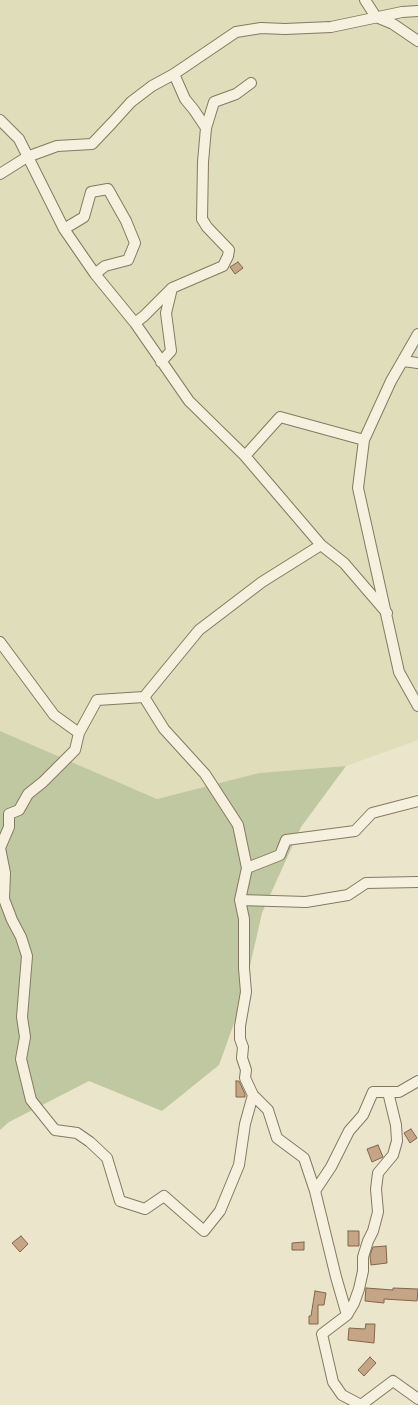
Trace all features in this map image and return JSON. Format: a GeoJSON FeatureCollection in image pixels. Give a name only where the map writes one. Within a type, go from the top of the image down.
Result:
{"type":"FeatureCollection","features":[{"type":"Feature","properties":{"kind":"street"},"geometry":{"type":"LineString","coordinates":[[366,0],[376,17],[393,24],[418,41]]}},
{"type":"Feature","properties":{"kind":"street"},"geometry":{"type":"LineString","coordinates":[[0,174],[27,157],[57,146],[92,144],[131,102],[152,86],[174,74],[236,32],[261,28],[285,29],[331,27],[402,12],[418,11]]}},
{"type":"Feature","properties":{"kind":"street"},"geometry":{"type":"LineString","coordinates":[[174,74],[185,99],[206,128]]}},
{"type":"Feature","properties":{"kind":"street"},"geometry":{"type":"LineString","coordinates":[[135,324],[172,288],[223,266],[228,256],[229,250],[207,227],[202,219],[203,162],[206,128],[214,102],[236,94],[251,83]]}},
{"type":"Feature","properties":{"kind":"street"},"geometry":{"type":"LineString","coordinates":[[0,120],[19,139],[64,229],[94,274],[135,324],[189,401],[244,456],[321,545],[344,563],[387,613]]}},
{"type":"Feature","properties":{"kind":"street"},"geometry":{"type":"LineString","coordinates":[[64,229],[84,217],[91,192],[108,189],[126,221],[135,243],[128,260],[105,266],[94,274]]}},
{"type":"Feature","properties":{"kind":"street"},"geometry":{"type":"LineString","coordinates":[[161,362],[171,351],[166,313],[172,288]]}},
{"type":"Feature","properties":{"kind":"street"},"geometry":{"type":"LineString","coordinates":[[418,334],[391,381],[364,440],[358,488],[399,672],[418,706]]}},
{"type":"Feature","properties":{"kind":"street"},"geometry":{"type":"LineString","coordinates":[[402,361],[418,363]]}},
{"type":"Feature","properties":{"kind":"street"},"geometry":{"type":"LineString","coordinates":[[244,456],[280,417],[364,440]]}},
{"type":"Feature","properties":{"kind":"street"},"geometry":{"type":"LineString","coordinates":[[253,1095],[245,1124],[239,1165],[220,1211],[204,1231],[164,1196],[145,1209],[120,1201],[107,1158],[90,1142],[77,1133],[55,1130],[31,1100],[22,1059],[25,1037],[22,1017],[27,956],[21,937],[12,920],[4,899],[5,873],[0,848],[9,827],[9,814],[19,810],[28,794],[43,782],[74,750],[79,733],[97,700],[144,697],[199,630],[262,582],[321,545]]}},
{"type":"Feature","properties":{"kind":"street"},"geometry":{"type":"LineString","coordinates":[[0,642],[54,715],[79,733]]}},
{"type":"Feature","properties":{"kind":"street"},"geometry":{"type":"LineString","coordinates":[[144,697],[164,729],[205,774],[238,825],[247,868],[240,900],[244,919],[244,968],[246,992],[241,1018],[240,1039],[243,1047],[242,1058],[246,1070],[245,1078],[253,1095],[268,1110],[277,1138],[304,1158],[315,1191],[347,1315]]}},
{"type":"Feature","properties":{"kind":"street"},"geometry":{"type":"LineString","coordinates":[[247,868],[280,855],[286,840],[355,831],[372,813],[418,801]]}},
{"type":"Feature","properties":{"kind":"street"},"geometry":{"type":"LineString","coordinates":[[240,900],[306,902],[348,895],[366,883],[418,882]]}},
{"type":"Feature","properties":{"kind":"street"},"geometry":{"type":"LineString","coordinates":[[315,1191],[331,1167],[349,1131],[363,1114],[374,1092],[398,1092],[418,1082]]}},
{"type":"Feature","properties":{"kind":"street"},"geometry":{"type":"LineString","coordinates":[[388,1092],[396,1125],[397,1141],[393,1155],[378,1173],[376,1189],[378,1212],[373,1231],[363,1257],[363,1271],[359,1289],[354,1304],[347,1315],[322,1334],[333,1382],[342,1395],[361,1405],[393,1381],[418,1399]]}},
{"type":"Feature","properties":{"kind":"shaded area"},"geometry":{"type":"Polygon","coordinates":[[[0,0],[418,0],[418,740],[346,766],[259,773],[157,799],[0,731],[0,0]]]}},
{"type":"Feature","properties":{"kind":"green space"},"geometry":{"type":"Polygon","coordinates":[[[0,731],[157,799],[259,773],[346,766],[301,827],[262,913],[242,1001],[219,1065],[162,1111],[89,1081],[9,1122],[0,1130],[0,731]]]}},
{"type":"Feature","properties":{"kind":"building"},"geometry":{"type":"Polygon","coordinates":[[[238,262],[243,268],[235,274],[230,267],[238,262]]]}},
{"type":"Feature","properties":{"kind":"building"},"geometry":{"type":"Polygon","coordinates":[[[236,1081],[239,1081],[245,1097],[236,1097],[236,1081]]]}},
{"type":"Feature","properties":{"kind":"building"},"geometry":{"type":"Polygon","coordinates":[[[411,1129],[417,1138],[410,1143],[404,1133],[411,1129]]]}},
{"type":"Feature","properties":{"kind":"building"},"geometry":{"type":"Polygon","coordinates":[[[378,1145],[383,1157],[372,1162],[367,1149],[378,1145]]]}},
{"type":"Feature","properties":{"kind":"building"},"geometry":{"type":"Polygon","coordinates":[[[348,1231],[359,1231],[359,1246],[348,1246],[348,1231]]]}},
{"type":"Feature","properties":{"kind":"building"},"geometry":{"type":"Polygon","coordinates":[[[21,1236],[28,1244],[20,1252],[12,1243],[21,1236]]]}},
{"type":"Feature","properties":{"kind":"building"},"geometry":{"type":"Polygon","coordinates":[[[304,1242],[304,1250],[292,1250],[292,1243],[304,1242]]]}},
{"type":"Feature","properties":{"kind":"building"},"geometry":{"type":"Polygon","coordinates":[[[386,1246],[387,1263],[371,1265],[370,1255],[373,1247],[386,1246]]]}},
{"type":"Feature","properties":{"kind":"building"},"geometry":{"type":"Polygon","coordinates":[[[366,1288],[393,1290],[393,1288],[418,1289],[417,1301],[384,1299],[384,1303],[365,1301],[366,1288]]]}},
{"type":"Feature","properties":{"kind":"building"},"geometry":{"type":"Polygon","coordinates":[[[315,1291],[326,1293],[324,1305],[318,1305],[318,1324],[309,1324],[309,1316],[311,1316],[315,1291]]]}},
{"type":"Feature","properties":{"kind":"building"},"geometry":{"type":"Polygon","coordinates":[[[366,1324],[375,1324],[374,1343],[348,1340],[349,1328],[365,1329],[366,1324]]]}},
{"type":"Feature","properties":{"kind":"building"},"geometry":{"type":"Polygon","coordinates":[[[370,1357],[376,1363],[364,1376],[358,1370],[370,1357]]]}}]}
